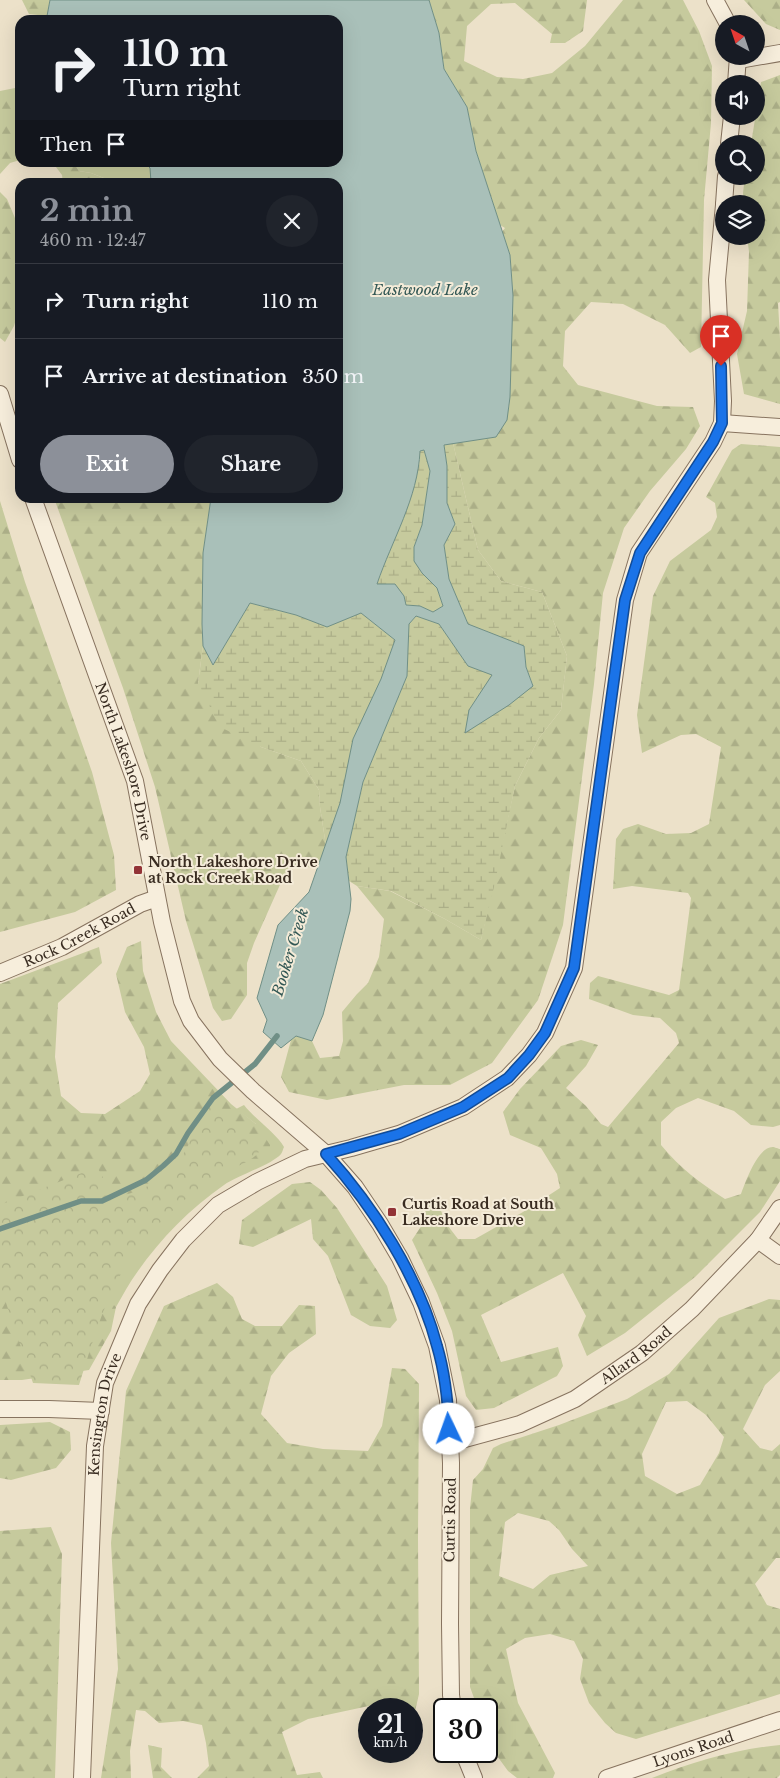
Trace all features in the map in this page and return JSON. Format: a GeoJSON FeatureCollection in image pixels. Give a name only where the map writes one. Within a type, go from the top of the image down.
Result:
{"type":"FeatureCollection","features":[{"type":"Feature","properties":{"kind":"street"},"geometry":{"type":"LineString","coordinates":[[715,0],[723,15]]}},
{"type":"Feature","properties":{"kind":"street"},"geometry":{"type":"LineString","coordinates":[[765,55],[780,53]]}},
{"type":"Feature","properties":{"kind":"street"},"geometry":{"type":"LineString","coordinates":[[720,245],[717,280],[723,401],[722,423],[780,427]]}},
{"type":"Feature","properties":{"kind":"street"},"geometry":{"type":"LineString","coordinates":[[0,394],[15,444]]}},
{"type":"Feature","properties":{"kind":"street","name":"Kensington Drive"},"geometry":{"type":"LineString","coordinates":[[82,1778],[94,1446],[105,1384],[138,1304],[160,1270],[183,1240],[218,1205],[257,1182],[305,1160],[399,1134],[463,1107],[508,1078],[529,1055],[545,1033],[574,968],[625,600],[640,553],[713,442],[722,423]]}},
{"type":"Feature","properties":{"kind":"street","name":"North Lakeshore Drive"},"geometry":{"type":"LineString","coordinates":[[35,503],[135,781],[157,898],[182,1001],[191,1021],[220,1059],[252,1091],[326,1154]]}},
{"type":"Feature","properties":{"kind":"street","name":"Rock Creek Road"},"geometry":{"type":"LineString","coordinates":[[0,973],[62,947],[140,904],[157,898]]}},
{"type":"Feature","properties":{"kind":"street","name":"Curtis Road"},"geometry":{"type":"LineString","coordinates":[[326,1154],[355,1187],[400,1258],[421,1302],[437,1346],[448,1400],[451,1463],[451,1698]]}},
{"type":"Feature","properties":{"kind":"street","name":"Allard Road"},"geometry":{"type":"LineString","coordinates":[[450,1443],[520,1424],[575,1399],[642,1353],[692,1309],[758,1240],[780,1208]]}},
{"type":"Feature","properties":{"kind":"street"},"geometry":{"type":"LineString","coordinates":[[758,1240],[780,1256]]}},
{"type":"Feature","properties":{"kind":"street"},"geometry":{"type":"LineString","coordinates":[[0,1410],[49,1408],[100,1411]]}},
{"type":"Feature","properties":{"kind":"street","name":"Lyons Road"},"geometry":{"type":"LineString","coordinates":[[607,1778],[780,1720]]}},
{"type":"Feature","properties":{"kind":"street"},"geometry":{"type":"LineString","coordinates":[[468,1763],[474,1778]]}},
{"type":"Feature","properties":{"kind":"green space"},"geometry":{"type":"Polygon","coordinates":[[[22,0],[50,0],[47,15],[29,14],[22,0]]]}},
{"type":"Feature","properties":{"kind":"green space"},"geometry":{"type":"Polygon","coordinates":[[[429,0],[587,0],[583,31],[565,43],[550,43],[552,34],[515,3],[491,4],[467,26],[464,61],[497,77],[523,79],[552,73],[585,46],[623,0],[683,0],[699,31],[712,66],[711,123],[704,200],[701,347],[690,353],[665,325],[623,304],[591,302],[565,331],[563,366],[578,385],[657,406],[693,407],[700,426],[686,449],[650,491],[624,528],[603,593],[594,684],[563,925],[538,1000],[492,1063],[450,1085],[404,1085],[327,1100],[289,1092],[281,1077],[291,1040],[296,1036],[312,1041],[320,1058],[339,1056],[343,1041],[342,1012],[368,983],[379,957],[384,919],[357,886],[390,891],[481,940],[515,786],[539,738],[561,710],[567,656],[542,592],[501,581],[478,550],[453,443],[496,437],[509,408],[513,296],[510,255],[502,232],[505,228],[500,225],[476,151],[467,107],[444,69],[439,33],[429,0]]]}},
{"type":"Feature","properties":{"kind":"green space"},"geometry":{"type":"Polygon","coordinates":[[[744,0],[780,0],[780,30],[766,24],[765,15],[758,15],[744,0]]]}},
{"type":"Feature","properties":{"kind":"green space"},"geometry":{"type":"Polygon","coordinates":[[[780,75],[780,302],[778,303],[780,404],[744,394],[737,354],[747,311],[748,245],[765,245],[765,195],[743,195],[743,193],[744,185],[765,185],[765,135],[752,135],[754,125],[765,125],[765,81],[780,75]]]}},
{"type":"Feature","properties":{"kind":"green space"},"geometry":{"type":"Polygon","coordinates":[[[15,88],[15,162],[10,163],[0,174],[0,91],[15,88]]]}},
{"type":"Feature","properties":{"kind":"green space"},"geometry":{"type":"Polygon","coordinates":[[[56,167],[76,167],[79,171],[104,178],[62,178],[56,167]]]}},
{"type":"Feature","properties":{"kind":"green space"},"geometry":{"type":"Polygon","coordinates":[[[76,167],[149,167],[151,178],[104,178],[79,171],[76,167]]]}},
{"type":"Feature","properties":{"kind":"green space"},"geometry":{"type":"Polygon","coordinates":[[[0,192],[7,199],[15,218],[15,322],[5,342],[0,338],[0,192]]]}},
{"type":"Feature","properties":{"kind":"green space"},"geometry":{"type":"Polygon","coordinates":[[[453,443],[478,550],[501,581],[542,592],[567,656],[561,710],[539,738],[515,786],[481,940],[391,891],[357,886],[349,881],[346,857],[363,782],[407,676],[409,624],[416,616],[439,624],[468,666],[493,675],[469,710],[533,685],[526,667],[524,646],[468,625],[449,579],[444,545],[455,524],[447,503],[447,466],[444,445],[453,443]]]}},
{"type":"Feature","properties":{"kind":"green space"},"geometry":{"type":"Polygon","coordinates":[[[741,444],[780,447],[780,1125],[773,1127],[751,1125],[734,1111],[698,1098],[676,1108],[661,1122],[661,1145],[691,1175],[725,1199],[741,1194],[753,1166],[767,1148],[780,1149],[780,1181],[760,1212],[695,1277],[625,1333],[587,1356],[578,1335],[586,1316],[563,1273],[481,1315],[501,1362],[558,1347],[563,1366],[557,1376],[494,1408],[476,1410],[466,1396],[452,1331],[437,1293],[412,1240],[422,1225],[421,1207],[426,1203],[438,1202],[445,1222],[458,1239],[475,1239],[523,1212],[560,1188],[557,1174],[541,1148],[510,1135],[503,1112],[520,1089],[561,1046],[581,1040],[598,1045],[586,1066],[566,1088],[586,1106],[601,1124],[608,1127],[679,1043],[676,1033],[660,1018],[633,1015],[589,999],[590,983],[598,976],[669,995],[679,990],[691,898],[688,893],[632,886],[613,889],[616,839],[623,829],[638,824],[666,834],[691,833],[709,824],[721,747],[696,734],[681,735],[642,753],[637,715],[653,596],[670,561],[711,530],[717,517],[715,503],[706,497],[732,450],[741,444]]]}},
{"type":"Feature","properties":{"kind":"green space"},"geometry":{"type":"Polygon","coordinates":[[[424,450],[430,471],[422,525],[414,547],[422,573],[437,588],[443,606],[433,612],[420,606],[406,605],[404,596],[377,584],[419,465],[420,451],[424,450]]]}},
{"type":"Feature","properties":{"kind":"green space"},"geometry":{"type":"Polygon","coordinates":[[[0,501],[25,582],[92,772],[114,855],[116,890],[75,912],[0,932],[0,501]]]}},
{"type":"Feature","properties":{"kind":"green space"},"geometry":{"type":"Polygon","coordinates":[[[56,503],[210,503],[203,553],[203,646],[198,683],[261,747],[301,761],[319,790],[326,846],[318,868],[296,866],[283,878],[247,963],[247,995],[231,1019],[222,1021],[213,1008],[186,921],[155,787],[123,688],[56,503]]]}},
{"type":"Feature","properties":{"kind":"green space"},"geometry":{"type":"Polygon","coordinates":[[[250,603],[296,615],[327,626],[361,613],[395,640],[326,846],[319,790],[301,761],[261,747],[220,727],[198,683],[203,646],[213,665],[250,603]]]}},
{"type":"Feature","properties":{"kind":"green space"},"geometry":{"type":"Polygon","coordinates":[[[141,941],[143,971],[156,1012],[171,1041],[231,1104],[256,1124],[270,1145],[270,1154],[262,1163],[251,1165],[241,1148],[56,1247],[116,1307],[111,1331],[89,1370],[22,1380],[0,1380],[0,984],[99,947],[102,963],[58,1003],[55,1057],[61,1096],[81,1113],[105,1114],[140,1091],[150,1074],[144,1047],[125,1012],[116,974],[127,947],[141,941]]]}},
{"type":"Feature","properties":{"kind":"green space"},"geometry":{"type":"Polygon","coordinates":[[[211,1105],[259,1152],[249,1161],[227,1171],[192,1194],[146,1238],[127,1263],[112,1291],[79,1385],[33,1383],[0,1285],[0,1205],[97,1167],[114,1197],[126,1195],[148,1186],[175,1166],[188,1146],[196,1124],[211,1105]]]}},
{"type":"Feature","properties":{"kind":"green space"},"geometry":{"type":"Polygon","coordinates":[[[244,1105],[281,1142],[284,1147],[281,1153],[271,1162],[224,1185],[188,1214],[147,1259],[116,1307],[95,1290],[60,1233],[256,1124],[236,1109],[244,1105]]]}},
{"type":"Feature","properties":{"kind":"green space"},"geometry":{"type":"Polygon","coordinates":[[[310,1182],[321,1190],[337,1208],[387,1286],[397,1320],[390,1328],[370,1326],[351,1315],[328,1256],[313,1239],[311,1219],[253,1247],[239,1244],[242,1220],[292,1184],[310,1182]]]}},
{"type":"Feature","properties":{"kind":"green space"},"geometry":{"type":"Polygon","coordinates":[[[217,1283],[233,1297],[242,1319],[255,1326],[282,1326],[299,1305],[315,1306],[316,1334],[289,1353],[271,1376],[261,1414],[287,1443],[323,1449],[368,1451],[382,1426],[392,1368],[405,1369],[419,1384],[418,1698],[358,1698],[358,1708],[308,1719],[282,1732],[297,1775],[320,1772],[323,1778],[197,1778],[209,1766],[202,1725],[183,1721],[159,1723],[145,1711],[136,1710],[130,1751],[131,1778],[101,1778],[118,1669],[111,1543],[126,1391],[164,1306],[217,1283]]]}},
{"type":"Feature","properties":{"kind":"green space"},"geometry":{"type":"Polygon","coordinates":[[[769,1299],[780,1300],[780,1371],[765,1385],[743,1429],[760,1448],[772,1451],[780,1444],[780,1558],[776,1558],[755,1584],[767,1605],[780,1609],[780,1694],[636,1739],[616,1733],[589,1703],[580,1679],[583,1659],[574,1641],[550,1634],[525,1638],[506,1649],[518,1703],[555,1773],[553,1778],[517,1778],[508,1771],[498,1757],[498,1698],[474,1698],[470,1687],[470,1508],[473,1480],[483,1469],[493,1448],[627,1399],[669,1374],[719,1318],[769,1299]],[[687,1401],[666,1402],[642,1454],[645,1476],[677,1494],[700,1485],[719,1453],[724,1437],[706,1415],[687,1401]],[[518,1513],[505,1522],[499,1576],[533,1589],[550,1575],[588,1566],[572,1549],[559,1530],[549,1521],[518,1513]]]}},
{"type":"Feature","properties":{"kind":"green space"},"geometry":{"type":"Polygon","coordinates":[[[50,1422],[70,1432],[71,1450],[56,1468],[11,1480],[0,1478],[0,1425],[50,1422]]]}},
{"type":"Feature","properties":{"kind":"green space"},"geometry":{"type":"Polygon","coordinates":[[[51,1527],[62,1554],[55,1778],[0,1778],[0,1531],[51,1527]]]}},
{"type":"Feature","properties":{"kind":"green space"},"geometry":{"type":"Polygon","coordinates":[[[148,1745],[162,1748],[161,1767],[172,1778],[153,1778],[148,1745]]]}},
{"type":"Feature","properties":{"kind":"green space"},"geometry":{"type":"Polygon","coordinates":[[[780,1745],[780,1775],[777,1778],[652,1778],[715,1757],[780,1745]]]}},
{"type":"Feature","properties":{"kind":"water","name":"Eastwood Lake"},"geometry":{"type":"Polygon","coordinates":[[[50,0],[429,0],[439,33],[444,69],[467,107],[476,151],[510,255],[513,296],[510,397],[507,420],[496,437],[444,445],[447,466],[447,503],[455,524],[444,545],[449,579],[468,624],[524,646],[526,667],[533,686],[509,705],[465,733],[469,710],[492,675],[468,666],[439,624],[416,616],[409,624],[407,676],[363,782],[346,857],[351,899],[350,911],[323,1015],[312,1041],[296,1036],[281,1048],[263,1032],[267,1020],[257,998],[278,925],[309,892],[340,803],[353,739],[381,679],[395,640],[361,613],[327,627],[296,615],[250,603],[213,665],[203,646],[203,553],[210,503],[343,503],[343,178],[151,178],[150,168],[343,167],[343,15],[47,15],[50,0]],[[424,450],[420,451],[415,485],[377,584],[395,584],[404,596],[406,605],[420,606],[433,612],[443,606],[437,588],[422,573],[414,561],[414,547],[422,525],[430,471],[424,450]]]}},
{"type":"Feature","properties":{"kind":"waterway","name":"Booker Creek"},"geometry":{"type":"LineString","coordinates":[[0,1229],[81,1201],[102,1201],[146,1180],[176,1154],[188,1133],[213,1098],[255,1064],[277,1036]]}},
{"type":"Feature","properties":{"kind":"place","name":"North Lakeshore Drive at Rock Creek Road"},"geometry":{"type":"Point","coordinates":[138,870]}},
{"type":"Feature","properties":{"kind":"place","name":"Curtis Road at South Lakeshore Drive"},"geometry":{"type":"Point","coordinates":[392,1212]}},
{"type":"Feature","properties":{"kind":"route"},"geometry":{"type":"LineString","coordinates":[[449,1429],[448,1400],[437,1346],[421,1302],[400,1258],[380,1224],[351,1181],[326,1154],[399,1134],[463,1107],[508,1078],[529,1055],[545,1033],[574,968],[625,600],[640,553],[713,442],[722,423],[721,366]]}}]}
